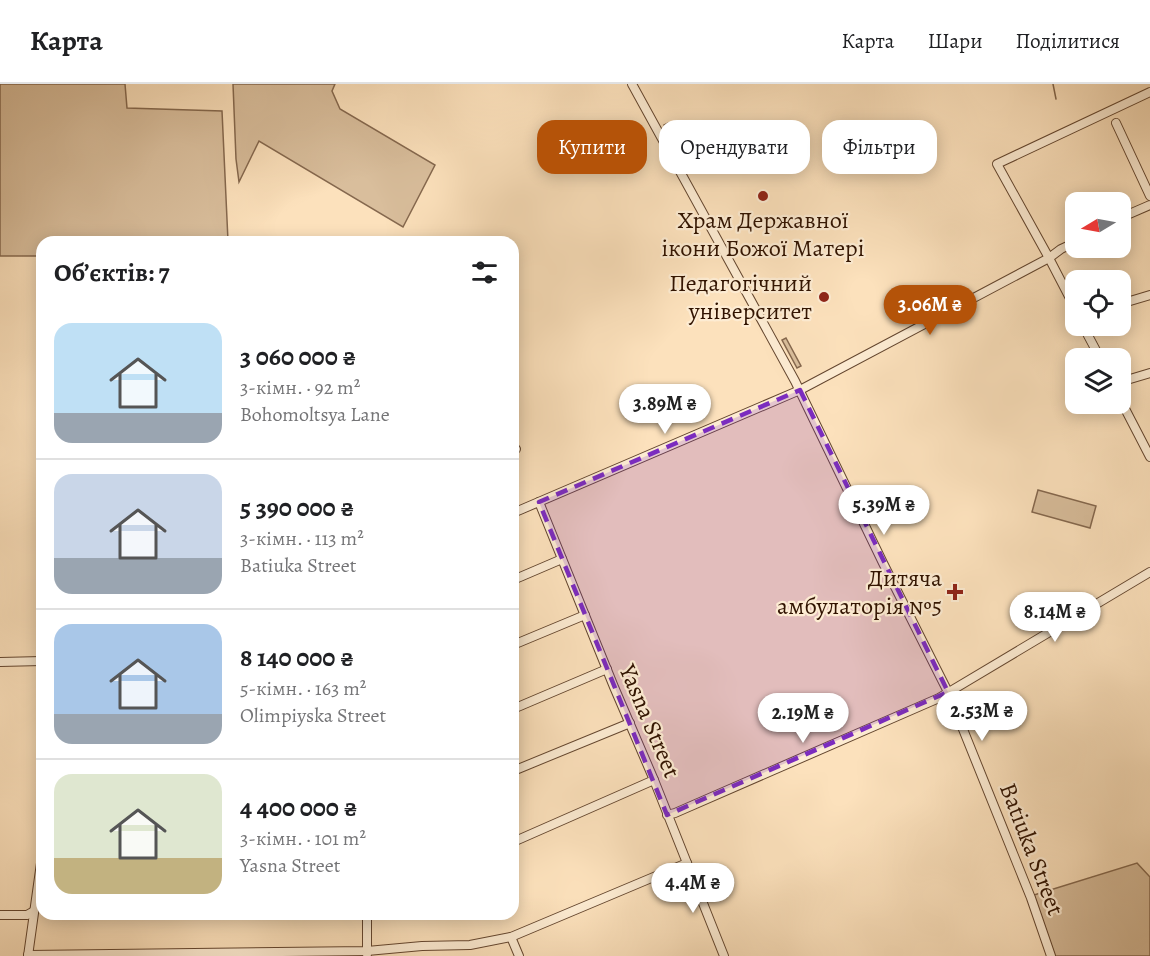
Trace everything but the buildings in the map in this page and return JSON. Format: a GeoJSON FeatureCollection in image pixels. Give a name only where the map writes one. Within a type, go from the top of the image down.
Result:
{"type":"FeatureCollection","features":[{"type":"Feature","properties":{"kind":"street","name":"Batiuka Street"},"geometry":{"type":"LineString","coordinates":[[632,84],[800,390],[948,692],[1030,893],[1051,956]]}},
{"type":"Feature","properties":{"kind":"street"},"geometry":{"type":"LineString","coordinates":[[1065,289],[997,164],[1150,93]]}},
{"type":"Feature","properties":{"kind":"street"},"geometry":{"type":"LineString","coordinates":[[1116,123],[1150,196]]}},
{"type":"Feature","properties":{"kind":"street"},"geometry":{"type":"LineString","coordinates":[[1131,213],[1150,205]]}},
{"type":"Feature","properties":{"kind":"street"},"geometry":{"type":"LineString","coordinates":[[519,510],[800,390],[1049,258],[1065,247]]}},
{"type":"Feature","properties":{"kind":"street"},"geometry":{"type":"LineString","coordinates":[[1131,301],[1150,295]]}},
{"type":"Feature","properties":{"kind":"street"},"geometry":{"type":"LineString","coordinates":[[1131,379],[1150,373]]}},
{"type":"Feature","properties":{"kind":"street"},"geometry":{"type":"LineString","coordinates":[[1128,414],[1150,457]]}},
{"type":"Feature","properties":{"kind":"street","name":"Yasna Street"},"geometry":{"type":"LineString","coordinates":[[539,502],[724,956]]}},
{"type":"Feature","properties":{"kind":"street"},"geometry":{"type":"LineString","coordinates":[[519,577],[562,559]]}},
{"type":"Feature","properties":{"kind":"street"},"geometry":{"type":"LineString","coordinates":[[667,815],[939,698],[1150,572]]}},
{"type":"Feature","properties":{"kind":"street"},"geometry":{"type":"LineString","coordinates":[[519,642],[585,615]]}},
{"type":"Feature","properties":{"kind":"street"},"geometry":{"type":"LineString","coordinates":[[0,662],[36,660]]}},
{"type":"Feature","properties":{"kind":"street"},"geometry":{"type":"LineString","coordinates":[[519,706],[607,669]]}},
{"type":"Feature","properties":{"kind":"street"},"geometry":{"type":"LineString","coordinates":[[519,769],[630,723]]}},
{"type":"Feature","properties":{"kind":"street"},"geometry":{"type":"LineString","coordinates":[[519,839],[654,780]]}},
{"type":"Feature","properties":{"kind":"street"},"geometry":{"type":"LineString","coordinates":[[36,904],[28,956],[367,954],[422,946],[470,945],[511,937],[687,863]]}},
{"type":"Feature","properties":{"kind":"street"},"geometry":{"type":"LineString","coordinates":[[0,915],[27,915],[34,911]]}},
{"type":"Feature","properties":{"kind":"street"},"geometry":{"type":"LineString","coordinates":[[367,920],[367,954]]}},
{"type":"Feature","properties":{"kind":"street"},"geometry":{"type":"LineString","coordinates":[[511,937],[519,956]]}},
{"type":"Feature","properties":{"kind":"highlighted area"},"geometry":{"type":"Polygon","coordinates":[[[800,390],[948,692],[667,815],[539,502],[800,390]]]}},
{"type":"Feature","properties":{"kind":"shaded area"},"geometry":{"type":"Polygon","coordinates":[[[0,84],[125,84],[127,108],[222,111],[228,236],[36,236],[36,256],[0,256],[0,84]]]}},
{"type":"Feature","properties":{"kind":"shaded area"},"geometry":{"type":"Polygon","coordinates":[[[233,84],[335,84],[332,91],[340,109],[435,165],[403,227],[259,141],[239,182],[233,84]]]}},
{"type":"Feature","properties":{"kind":"shaded area"},"geometry":{"type":"Polygon","coordinates":[[[786,338],[801,366],[797,368],[782,340],[786,338]]]}},
{"type":"Feature","properties":{"kind":"shaded area"},"geometry":{"type":"Polygon","coordinates":[[[1038,490],[1096,506],[1090,528],[1032,512],[1038,490]]]}},
{"type":"Feature","properties":{"kind":"shaded area"},"geometry":{"type":"Polygon","coordinates":[[[1137,863],[1150,877],[1150,956],[1055,956],[1034,895],[1137,863]]]}},
{"type":"Feature","properties":{"kind":"waterway"},"geometry":{"type":"LineString","coordinates":[[1053,84],[1056,99]]}},
{"type":"Feature","properties":{"kind":"place","name":"Храм Державної ікони Божої Матері"},"geometry":{"type":"Point","coordinates":[763,196]}},
{"type":"Feature","properties":{"kind":"place","name":"Педагогічний університет"},"geometry":{"type":"Point","coordinates":[824,297]}},
{"type":"Feature","properties":{"kind":"place","name":"Дитяча амбулаторія №5"},"geometry":{"type":"Point","coordinates":[955,592]}}]}
